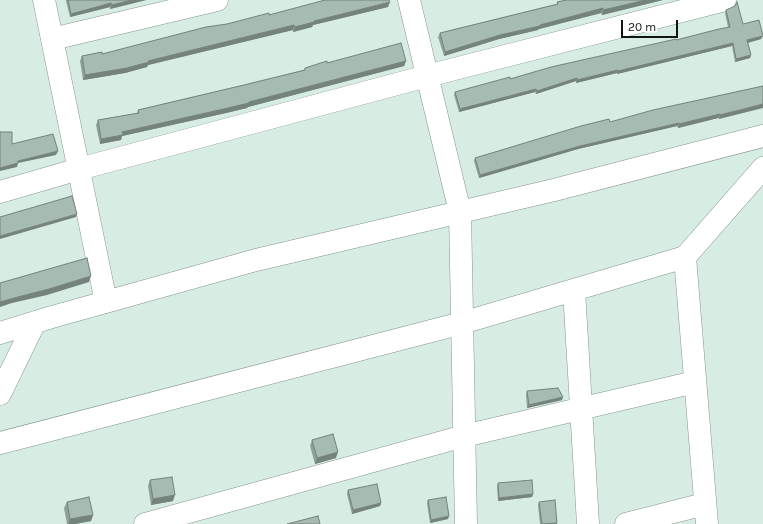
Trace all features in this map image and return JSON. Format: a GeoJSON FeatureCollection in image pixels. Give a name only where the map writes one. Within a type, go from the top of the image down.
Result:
{"type":"FeatureCollection","features":[{"type":"Feature","properties":{"kind":"street"},"geometry":{"type":"LineString","coordinates":[[44,0],[106,302]]}},
{"type":"Feature","properties":{"kind":"street"},"geometry":{"type":"LineString","coordinates":[[52,39],[217,0]]}},
{"type":"Feature","properties":{"kind":"street"},"geometry":{"type":"LineString","coordinates":[[409,0],[460,212],[466,524]]}},
{"type":"Feature","properties":{"kind":"street"},"geometry":{"type":"LineString","coordinates":[[0,192],[79,169],[427,76],[725,0]]}},
{"type":"Feature","properties":{"kind":"street"},"geometry":{"type":"LineString","coordinates":[[0,332],[256,260],[554,190],[763,136]]}},
{"type":"Feature","properties":{"kind":"street"},"geometry":{"type":"LineString","coordinates":[[0,443],[462,324],[684,257],[763,168]]}},
{"type":"Feature","properties":{"kind":"street"},"geometry":{"type":"LineString","coordinates":[[626,524],[706,514],[684,257]]}},
{"type":"Feature","properties":{"kind":"street"},"geometry":{"type":"LineString","coordinates":[[574,290],[588,524]]}},
{"type":"Feature","properties":{"kind":"street"},"geometry":{"type":"LineString","coordinates":[[0,394],[35,322]]}},
{"type":"Feature","properties":{"kind":"street"},"geometry":{"type":"LineString","coordinates":[[145,524],[464,436],[695,382]]}},
{"type":"Feature","properties":{"kind":"building"},"geometry":{"type":"Polygon","coordinates":[[[68,0],[132,0],[112,5],[111,3],[71,14],[68,0]]]}},
{"type":"Feature","properties":{"kind":"building"},"geometry":{"type":"Polygon","coordinates":[[[325,0],[389,0],[390,2],[295,27],[294,25],[148,61],[149,62],[127,68],[85,75],[82,56],[102,52],[102,54],[206,27],[227,24],[269,13],[269,15],[325,0]]]}},
{"type":"Feature","properties":{"kind":"building"},"geometry":{"type":"Polygon","coordinates":[[[566,0],[646,0],[603,10],[603,8],[540,26],[500,35],[445,52],[440,33],[558,4],[557,2],[566,0]]]}},
{"type":"Feature","properties":{"kind":"building"},"geometry":{"type":"Polygon","coordinates":[[[737,2],[743,24],[759,20],[763,36],[747,40],[751,55],[736,59],[733,43],[618,71],[577,80],[577,78],[537,91],[536,89],[460,109],[455,92],[510,77],[510,79],[551,67],[730,27],[726,10],[735,6],[737,2]]]}},
{"type":"Feature","properties":{"kind":"building"},"geometry":{"type":"Polygon","coordinates":[[[401,43],[406,61],[249,103],[122,132],[123,135],[101,139],[98,120],[139,113],[138,110],[305,70],[305,68],[327,61],[327,63],[401,43]]]}},
{"type":"Feature","properties":{"kind":"building"},"geometry":{"type":"Polygon","coordinates":[[[763,86],[763,104],[580,146],[480,175],[475,158],[609,119],[610,122],[653,110],[763,86]]]}},
{"type":"Feature","properties":{"kind":"building"},"geometry":{"type":"Polygon","coordinates":[[[0,132],[12,132],[12,144],[53,134],[58,151],[18,161],[18,163],[0,168],[0,132]]]}},
{"type":"Feature","properties":{"kind":"building"},"geometry":{"type":"Polygon","coordinates":[[[72,196],[77,214],[0,236],[0,217],[72,196]]]}},
{"type":"Feature","properties":{"kind":"building"},"geometry":{"type":"Polygon","coordinates":[[[87,258],[91,276],[0,302],[0,283],[87,258]]]}},
{"type":"Feature","properties":{"kind":"building"},"geometry":{"type":"Polygon","coordinates":[[[558,388],[563,397],[529,405],[527,391],[558,388]]]}},
{"type":"Feature","properties":{"kind":"building"},"geometry":{"type":"Polygon","coordinates":[[[333,434],[338,452],[317,458],[312,440],[333,434]]]}},
{"type":"Feature","properties":{"kind":"building"},"geometry":{"type":"Polygon","coordinates":[[[172,477],[175,495],[153,499],[150,480],[172,477]]]}},
{"type":"Feature","properties":{"kind":"building"},"geometry":{"type":"Polygon","coordinates":[[[532,480],[533,494],[499,498],[498,483],[532,480]]]}},
{"type":"Feature","properties":{"kind":"building"},"geometry":{"type":"Polygon","coordinates":[[[377,484],[381,503],[353,510],[348,490],[377,484]]]}},
{"type":"Feature","properties":{"kind":"building"},"geometry":{"type":"Polygon","coordinates":[[[89,497],[93,515],[70,519],[67,502],[89,497]]]}},
{"type":"Feature","properties":{"kind":"building"},"geometry":{"type":"Polygon","coordinates":[[[446,497],[449,516],[431,520],[428,500],[446,497]]]}},
{"type":"Feature","properties":{"kind":"building"},"geometry":{"type":"Polygon","coordinates":[[[555,500],[557,523],[542,524],[539,502],[555,500]]]}},
{"type":"Feature","properties":{"kind":"building"},"geometry":{"type":"Polygon","coordinates":[[[318,516],[320,524],[287,524],[318,516]]]}}]}
